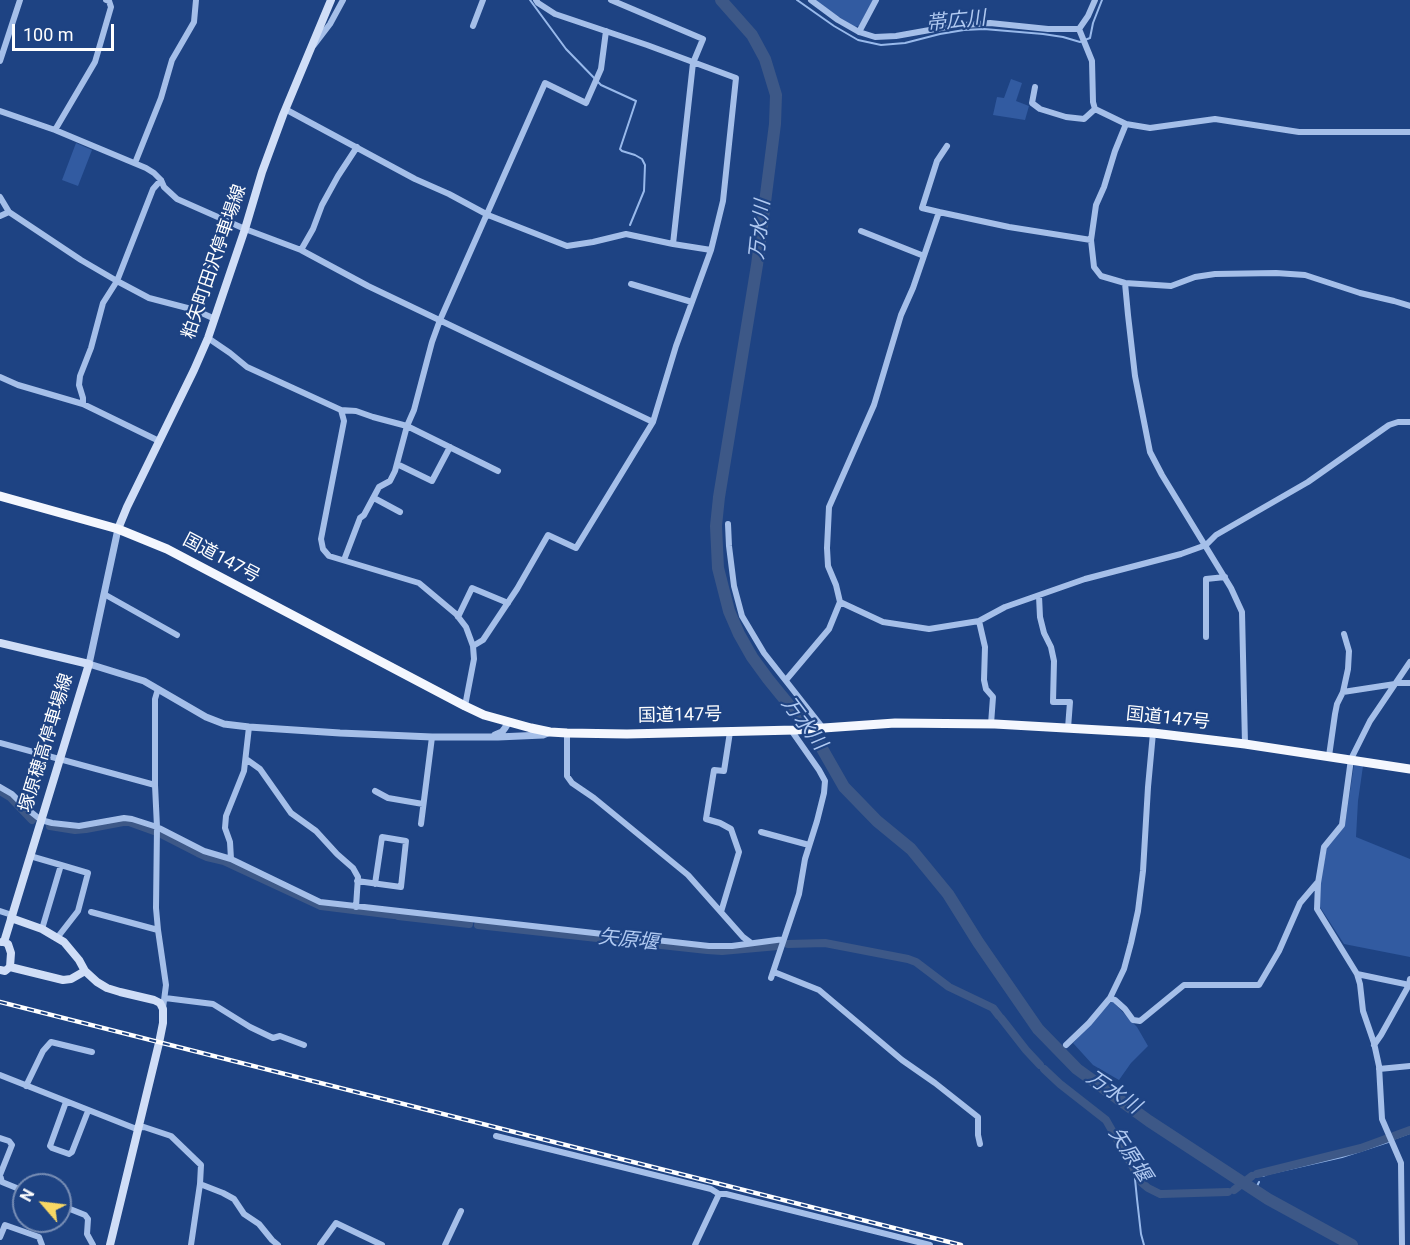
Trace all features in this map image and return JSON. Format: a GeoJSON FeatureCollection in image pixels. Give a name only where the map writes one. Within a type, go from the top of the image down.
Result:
{"type":"FeatureCollection","features":[{"type":"Feature","properties":{"kind":"highway","name":"国道147号"},"geometry":{"type":"LineString","coordinates":[[0,496],[118,529],[167,549],[465,706],[508,723],[550,732],[627,734],[793,730],[895,723],[991,724],[1153,733],[1245,744],[1410,769]]}},
{"type":"Feature","properties":{"kind":"main road","name":"粕矢町田沢停車場線"},"geometry":{"type":"LineString","coordinates":[[118,529],[208,338],[246,230],[262,171],[285,109],[331,0]]}},
{"type":"Feature","properties":{"kind":"main road","name":"塚原穂高停車場線"},"geometry":{"type":"LineString","coordinates":[[0,643],[89,664],[12,917],[2,942],[8,944],[10,967]]}},
{"type":"Feature","properties":{"kind":"main road"},"geometry":{"type":"LineString","coordinates":[[12,917],[42,929],[64,942],[85,971],[97,982],[107,988],[154,1000],[163,1008],[164,1023],[110,1245]]}},
{"type":"Feature","properties":{"kind":"main road"},"geometry":{"type":"LineString","coordinates":[[0,970],[5,971],[10,967],[63,980],[71,979],[85,971]]}},
{"type":"Feature","properties":{"kind":"street"},"geometry":{"type":"LineString","coordinates":[[0,61],[20,0]]}},
{"type":"Feature","properties":{"kind":"street"},"geometry":{"type":"LineString","coordinates":[[55,130],[95,62],[111,7],[109,1],[106,0]]}},
{"type":"Feature","properties":{"kind":"street"},"geometry":{"type":"LineString","coordinates":[[135,163],[161,98],[172,60],[194,22],[196,0]]}},
{"type":"Feature","properties":{"kind":"street"},"geometry":{"type":"LineString","coordinates":[[309,53],[330,24],[343,0]]}},
{"type":"Feature","properties":{"kind":"street"},"geometry":{"type":"LineString","coordinates":[[472,26],[483,0]]}},
{"type":"Feature","properties":{"kind":"street"},"geometry":{"type":"LineString","coordinates":[[472,646],[483,640],[548,535],[576,548],[653,422],[676,346],[711,250],[723,201],[736,78],[555,14],[536,0]]}},
{"type":"Feature","properties":{"kind":"street"},"geometry":{"type":"LineString","coordinates":[[611,0],[703,39],[693,63],[673,244]]}},
{"type":"Feature","properties":{"kind":"street"},"geometry":{"type":"LineString","coordinates":[[811,0],[838,20],[859,32],[875,37],[990,23],[1048,29],[1079,29]]}},
{"type":"Feature","properties":{"kind":"street"},"geometry":{"type":"LineString","coordinates":[[859,32],[876,0]]}},
{"type":"Feature","properties":{"kind":"street"},"geometry":{"type":"LineString","coordinates":[[1079,29],[1095,0]]}},
{"type":"Feature","properties":{"kind":"street"},"geometry":{"type":"LineString","coordinates":[[1079,29],[1092,61],[1095,109],[1126,124],[1150,128],[1215,119],[1299,132],[1410,132]]}},
{"type":"Feature","properties":{"kind":"street"},"geometry":{"type":"LineString","coordinates":[[344,560],[360,518],[380,487],[390,481],[414,410],[440,320],[545,83],[586,103],[599,76],[606,31]]}},
{"type":"Feature","properties":{"kind":"street"},"geometry":{"type":"LineString","coordinates":[[1035,87],[1032,103],[1040,109],[1066,117],[1084,119],[1095,109]]}},
{"type":"Feature","properties":{"kind":"street"},"geometry":{"type":"LineString","coordinates":[[285,109],[415,179],[488,215],[567,246],[626,234],[711,250]]}},
{"type":"Feature","properties":{"kind":"street"},"geometry":{"type":"LineString","coordinates":[[0,111],[55,130],[135,163],[154,173],[177,199],[246,230],[301,250],[368,286],[653,422]]}},
{"type":"Feature","properties":{"kind":"street"},"geometry":{"type":"LineString","coordinates":[[1126,124],[1114,151],[1104,187],[1096,205],[1091,240],[1094,267],[1101,276],[1125,283],[1172,286],[1195,277],[1215,274],[1305,275],[1410,306]]}},
{"type":"Feature","properties":{"kind":"street"},"geometry":{"type":"LineString","coordinates":[[947,146],[937,161],[922,208],[1009,227],[1091,240]]}},
{"type":"Feature","properties":{"kind":"street"},"geometry":{"type":"LineString","coordinates":[[301,250],[313,229],[322,205],[357,147]]}},
{"type":"Feature","properties":{"kind":"street"},"geometry":{"type":"LineString","coordinates":[[83,404],[79,385],[80,376],[91,348],[103,303],[117,281],[153,189],[161,180]]}},
{"type":"Feature","properties":{"kind":"street"},"geometry":{"type":"LineString","coordinates":[[0,197],[9,212],[117,281],[149,298],[195,309],[215,320]]}},
{"type":"Feature","properties":{"kind":"street"},"geometry":{"type":"LineString","coordinates":[[0,216],[9,212]]}},
{"type":"Feature","properties":{"kind":"street"},"geometry":{"type":"LineString","coordinates":[[786,680],[829,629],[840,602],[828,566],[829,507],[874,405],[901,315],[913,288],[939,212]]}},
{"type":"Feature","properties":{"kind":"street"},"geometry":{"type":"LineString","coordinates":[[861,231],[924,256]]}},
{"type":"Feature","properties":{"kind":"street"},"geometry":{"type":"LineString","coordinates":[[1125,283],[1135,376],[1149,452],[1206,544],[1242,612],[1245,744]]}},
{"type":"Feature","properties":{"kind":"street"},"geometry":{"type":"LineString","coordinates":[[631,284],[692,302]]}},
{"type":"Feature","properties":{"kind":"street"},"geometry":{"type":"LineString","coordinates":[[208,338],[247,368],[340,410],[356,411],[407,426],[498,471]]}},
{"type":"Feature","properties":{"kind":"street"},"geometry":{"type":"LineString","coordinates":[[0,377],[18,385],[83,404],[159,441]]}},
{"type":"Feature","properties":{"kind":"street"},"geometry":{"type":"LineString","coordinates":[[340,410],[344,421],[321,539],[323,549],[329,556],[420,583],[458,617],[466,627],[474,659],[465,706]]}},
{"type":"Feature","properties":{"kind":"street"},"geometry":{"type":"LineString","coordinates":[[840,602],[883,622],[929,629],[979,621],[1005,607],[1085,579],[1181,554],[1206,544],[1216,535],[1308,482],[1389,425],[1410,422]]}},
{"type":"Feature","properties":{"kind":"street"},"geometry":{"type":"LineString","coordinates":[[397,464],[432,482],[450,447]]}},
{"type":"Feature","properties":{"kind":"street"},"geometry":{"type":"LineString","coordinates":[[374,498],[400,512]]}},
{"type":"Feature","properties":{"kind":"street"},"geometry":{"type":"LineString","coordinates":[[728,524],[734,586],[742,616],[765,653],[822,728]]}},
{"type":"Feature","properties":{"kind":"street"},"geometry":{"type":"LineString","coordinates":[[118,529],[89,664],[144,681],[206,717],[224,724],[432,737],[498,737],[543,735],[550,732]]}},
{"type":"Feature","properties":{"kind":"street"},"geometry":{"type":"LineString","coordinates":[[1206,637],[1206,579],[1225,577]]}},
{"type":"Feature","properties":{"kind":"street"},"geometry":{"type":"LineString","coordinates":[[458,617],[472,588],[508,603]]}},
{"type":"Feature","properties":{"kind":"street"},"geometry":{"type":"LineString","coordinates":[[104,594],[177,634]]}},
{"type":"Feature","properties":{"kind":"street"},"geometry":{"type":"LineString","coordinates":[[1039,596],[1044,633],[1051,647],[1054,661],[1053,702],[1070,702],[1068,728]]}},
{"type":"Feature","properties":{"kind":"street"},"geometry":{"type":"LineString","coordinates":[[979,621],[985,647],[984,680],[993,698],[991,724]]}},
{"type":"Feature","properties":{"kind":"street"},"geometry":{"type":"LineString","coordinates":[[1329,756],[1335,714],[1348,669],[1349,651],[1344,634]]}},
{"type":"Feature","properties":{"kind":"street"},"geometry":{"type":"LineString","coordinates":[[1402,1245],[1401,1163],[1382,1119],[1379,1069],[1374,1044],[1363,1011],[1357,974],[1317,909],[1318,883],[1324,847],[1342,825],[1351,759],[1370,721],[1410,662]]}},
{"type":"Feature","properties":{"kind":"street"},"geometry":{"type":"LineString","coordinates":[[1343,692],[1410,683]]}},
{"type":"Feature","properties":{"kind":"street"},"geometry":{"type":"LineString","coordinates":[[158,689],[155,699],[156,908],[166,985],[163,1008]]}},
{"type":"Feature","properties":{"kind":"street"},"geometry":{"type":"LineString","coordinates":[[492,736],[501,732],[508,723]]}},
{"type":"Feature","properties":{"kind":"street"},"geometry":{"type":"LineString","coordinates":[[231,859],[230,842],[225,828],[226,816],[244,771],[249,727]]}},
{"type":"Feature","properties":{"kind":"street"},"geometry":{"type":"LineString","coordinates":[[793,730],[825,781],[824,793],[805,859],[799,894],[773,975],[819,990],[902,1060],[978,1117],[980,1144]]}},
{"type":"Feature","properties":{"kind":"street"},"geometry":{"type":"LineString","coordinates":[[721,912],[739,852],[731,829],[706,819],[714,770],[724,771],[730,732]]}},
{"type":"Feature","properties":{"kind":"street"},"geometry":{"type":"LineString","coordinates":[[567,733],[567,776],[572,783],[594,798],[688,875],[743,937],[752,943]]}},
{"type":"Feature","properties":{"kind":"street"},"geometry":{"type":"LineString","coordinates":[[1066,1045],[1110,998],[1124,969],[1138,911],[1143,871],[1153,733]]}},
{"type":"Feature","properties":{"kind":"street"},"geometry":{"type":"LineString","coordinates":[[421,824],[432,737]]}},
{"type":"Feature","properties":{"kind":"street"},"geometry":{"type":"LineString","coordinates":[[0,743],[155,785]]}},
{"type":"Feature","properties":{"kind":"street"},"geometry":{"type":"LineString","coordinates":[[246,759],[260,769],[291,813],[316,831],[353,868],[358,877],[356,907]]}},
{"type":"Feature","properties":{"kind":"street"},"geometry":{"type":"LineString","coordinates":[[0,787],[12,794],[41,820],[52,824],[79,826],[124,818],[132,819],[157,827],[204,852],[231,859],[320,902],[709,946],[732,946],[784,939]]}},
{"type":"Feature","properties":{"kind":"street"},"geometry":{"type":"LineString","coordinates":[[375,791],[388,798],[423,804]]}},
{"type":"Feature","properties":{"kind":"street"},"geometry":{"type":"LineString","coordinates":[[761,832],[809,845]]}},
{"type":"Feature","properties":{"kind":"street"},"geometry":{"type":"LineString","coordinates":[[357,881],[375,884],[401,887],[406,841],[382,837],[375,884]]}},
{"type":"Feature","properties":{"kind":"street"},"geometry":{"type":"LineString","coordinates":[[30,856],[88,873],[78,911],[57,938]]}},
{"type":"Feature","properties":{"kind":"street"},"geometry":{"type":"LineString","coordinates":[[42,929],[61,865]]}},
{"type":"Feature","properties":{"kind":"street"},"geometry":{"type":"LineString","coordinates":[[1110,998],[1125,1009],[1133,1020],[1140,1021],[1184,985],[1259,986],[1279,951],[1300,903],[1318,883]]}},
{"type":"Feature","properties":{"kind":"street"},"geometry":{"type":"LineString","coordinates":[[0,911],[12,917]]}},
{"type":"Feature","properties":{"kind":"street"},"geometry":{"type":"LineString","coordinates":[[91,912],[158,930]]}},
{"type":"Feature","properties":{"kind":"street"},"geometry":{"type":"LineString","coordinates":[[1357,974],[1410,983],[1382,1035],[1374,1044]]}},
{"type":"Feature","properties":{"kind":"street"},"geometry":{"type":"LineString","coordinates":[[165,998],[213,1004],[273,1038],[280,1036],[304,1045]]}},
{"type":"Feature","properties":{"kind":"street"},"geometry":{"type":"LineString","coordinates":[[26,1086],[43,1051],[51,1042],[93,1052]]}},
{"type":"Feature","properties":{"kind":"street"},"geometry":{"type":"LineString","coordinates":[[1379,1069],[1410,1066]]}},
{"type":"Feature","properties":{"kind":"street"},"geometry":{"type":"LineString","coordinates":[[0,1075],[134,1128],[144,1126],[171,1136],[201,1164],[191,1245]]}},
{"type":"Feature","properties":{"kind":"street"},"geometry":{"type":"LineString","coordinates":[[66,1102],[50,1146],[52,1148],[69,1154],[72,1152],[88,1111]]}},
{"type":"Feature","properties":{"kind":"street"},"geometry":{"type":"LineString","coordinates":[[496,1136],[711,1189],[719,1194],[930,1245]]}},
{"type":"Feature","properties":{"kind":"street"},"geometry":{"type":"LineString","coordinates":[[0,1138],[9,1141],[12,1145],[0,1175],[2,1182],[12,1186]]}},
{"type":"Feature","properties":{"kind":"street"},"geometry":{"type":"LineString","coordinates":[[200,1184],[234,1199],[244,1214],[259,1224],[278,1245]]}},
{"type":"Feature","properties":{"kind":"street"},"geometry":{"type":"LineString","coordinates":[[695,1245],[719,1194]]}},
{"type":"Feature","properties":{"kind":"street"},"geometry":{"type":"LineString","coordinates":[[72,1210],[85,1215],[88,1219],[87,1234],[93,1245]]}},
{"type":"Feature","properties":{"kind":"street"},"geometry":{"type":"LineString","coordinates":[[445,1245],[461,1211]]}},
{"type":"Feature","properties":{"kind":"street"},"geometry":{"type":"LineString","coordinates":[[320,1245],[336,1223],[382,1245]]}},
{"type":"Feature","properties":{"kind":"street"},"geometry":{"type":"LineString","coordinates":[[0,1237],[5,1225],[39,1237],[42,1245]]}},
{"type":"Feature","properties":{"kind":"shaded area"},"geometry":{"type":"Polygon","coordinates":[[[814,0],[873,0],[859,26],[854,27],[814,0]]]}},
{"type":"Feature","properties":{"kind":"shaded area"},"geometry":{"type":"Polygon","coordinates":[[[1011,79],[1022,83],[1016,101],[1029,106],[1025,120],[993,115],[997,97],[1004,98],[1011,79]]]}},
{"type":"Feature","properties":{"kind":"shaded area"},"geometry":{"type":"Polygon","coordinates":[[[76,143],[92,150],[78,186],[62,180],[76,143]]]}},
{"type":"Feature","properties":{"kind":"shaded area"},"geometry":{"type":"Polygon","coordinates":[[[1354,765],[1363,766],[1356,837],[1410,859],[1410,957],[1344,944],[1320,907],[1320,883],[1327,847],[1345,824],[1354,765]]]}},
{"type":"Feature","properties":{"kind":"shaded area"},"geometry":{"type":"Polygon","coordinates":[[[1112,1001],[1137,1027],[1148,1046],[1131,1063],[1119,1080],[1093,1065],[1073,1043],[1112,1001]]]}},
{"type":"Feature","properties":{"kind":"waterway"},"geometry":{"type":"LineString","coordinates":[[530,0],[566,49],[601,85],[636,101],[620,149],[642,159],[645,165],[644,191],[630,225]]}},
{"type":"Feature","properties":{"kind":"waterway","name":"万水川"},"geometry":{"type":"LineString","coordinates":[[721,0],[752,35],[765,59],[776,95],[775,124],[757,265],[716,526],[718,568],[729,611],[739,634],[768,679],[816,738],[844,787],[877,821],[911,849],[948,894],[1038,1029],[1077,1069],[1149,1121],[1268,1199],[1352,1245]]}},
{"type":"Feature","properties":{"kind":"waterway","name":"帯広川"},"geometry":{"type":"LineString","coordinates":[[797,0],[858,40],[881,45],[905,43],[964,30],[984,29],[1043,34],[1080,42],[1090,38],[1102,0]]}},
{"type":"Feature","properties":{"kind":"waterway","name":"矢原堰"},"geometry":{"type":"LineString","coordinates":[[0,791],[10,797],[32,820]]}},
{"type":"Feature","properties":{"kind":"waterway","name":"矢原堰"},"geometry":{"type":"LineString","coordinates":[[50,826],[75,830],[129,822],[154,831]]}},
{"type":"Feature","properties":{"kind":"waterway","name":"矢原堰"},"geometry":{"type":"LineString","coordinates":[[159,833],[198,853],[224,861],[321,906],[394,915]]}},
{"type":"Feature","properties":{"kind":"waterway","name":"矢原堰"},"geometry":{"type":"LineString","coordinates":[[398,916],[469,924]]}},
{"type":"Feature","properties":{"kind":"waterway","name":"矢原堰"},"geometry":{"type":"LineString","coordinates":[[478,925],[707,950],[722,951],[778,946]]}},
{"type":"Feature","properties":{"kind":"waterway","name":"矢原堰"},"geometry":{"type":"LineString","coordinates":[[788,944],[825,943],[908,959],[916,962],[949,987],[993,1008],[999,1016]]}},
{"type":"Feature","properties":{"kind":"waterway","name":"矢原堰"},"geometry":{"type":"LineString","coordinates":[[1001,1018],[1040,1065]]}},
{"type":"Feature","properties":{"kind":"waterway","name":"矢原堰"},"geometry":{"type":"LineString","coordinates":[[1044,1069],[1106,1120],[1142,1183],[1160,1194]]}},
{"type":"Feature","properties":{"kind":"waterway","name":"矢原堰"},"geometry":{"type":"LineString","coordinates":[[1257,1174],[1361,1148],[1410,1130]]}},
{"type":"Feature","properties":{"kind":"waterway","name":"矢原堰"},"geometry":{"type":"LineString","coordinates":[[1393,1139],[1410,1133]]}},
{"type":"Feature","properties":{"kind":"waterway","name":"矢原堰"},"geometry":{"type":"LineString","coordinates":[[1263,1176],[1342,1157],[1388,1142]]}},
{"type":"Feature","properties":{"kind":"waterway"},"geometry":{"type":"LineString","coordinates":[[1137,1174],[1135,1179],[1144,1245]]}},
{"type":"Feature","properties":{"kind":"waterway","name":"矢原堰"},"geometry":{"type":"LineString","coordinates":[[1234,1190],[1252,1176]]}},
{"type":"Feature","properties":{"kind":"waterway"},"geometry":{"type":"LineString","coordinates":[[1255,1190],[1259,1182]]}},
{"type":"Feature","properties":{"kind":"waterway","name":"矢原堰"},"geometry":{"type":"LineString","coordinates":[[1162,1194],[1228,1192]]}},
{"type":"Feature","properties":{"kind":"railway"},"geometry":{"type":"LineString","coordinates":[[0,1002],[961,1245]]}}]}
